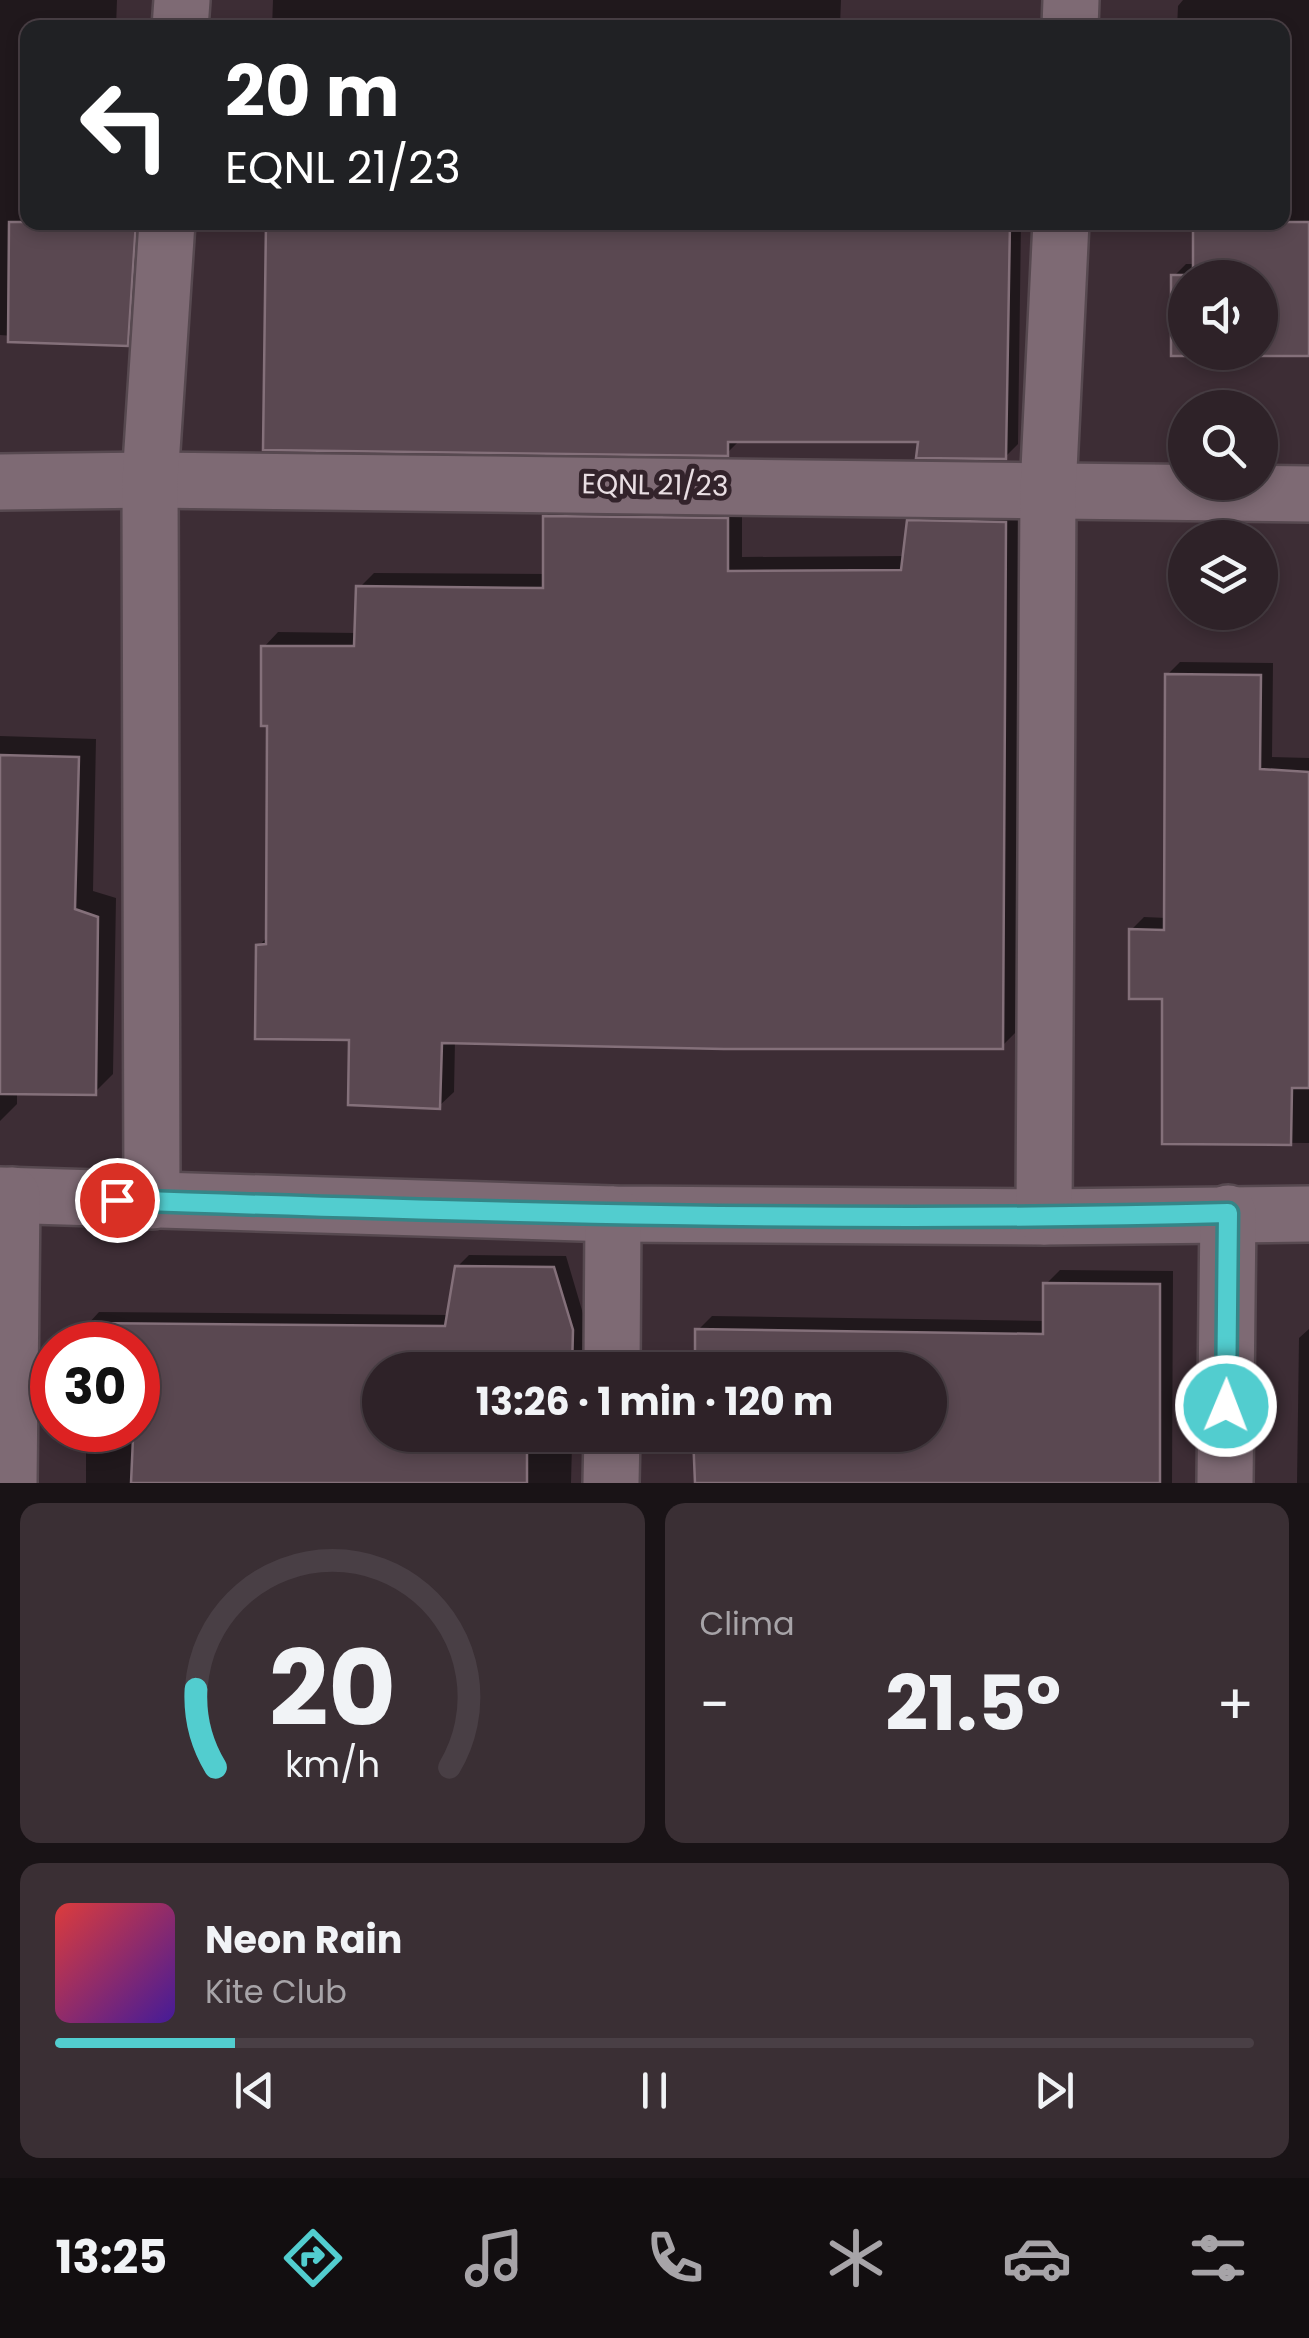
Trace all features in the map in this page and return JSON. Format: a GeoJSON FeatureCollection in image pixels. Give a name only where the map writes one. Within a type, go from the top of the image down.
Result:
{"type":"FeatureCollection","features":[{"type":"Feature","properties":{"kind":"street"},"geometry":{"type":"LineString","coordinates":[[152,1201],[150,480],[166,230]]}},
{"type":"Feature","properties":{"kind":"street"},"geometry":{"type":"LineString","coordinates":[[1044,1217],[1048,490],[1061,230]]}},
{"type":"Feature","properties":{"kind":"street","name":"EQNL 21/23"},"geometry":{"type":"LineString","coordinates":[[0,482],[150,480],[1309,494]]}},
{"type":"Feature","properties":{"kind":"street"},"geometry":{"type":"LineString","coordinates":[[9,1483],[6,1195],[613,1214],[1309,1214]]}},
{"type":"Feature","properties":{"kind":"street"},"geometry":{"type":"LineString","coordinates":[[1225,1483],[1228,1213]]}},
{"type":"Feature","properties":{"kind":"street"},"geometry":{"type":"LineString","coordinates":[[612,1352],[613,1214]]}},
{"type":"Feature","properties":{"kind":"street"},"geometry":{"type":"LineString","coordinates":[[612,1452],[612,1483]]}},
{"type":"Feature","properties":{"kind":"building"},"geometry":{"type":"Polygon","coordinates":[[[9,222],[20,222],[20,230],[135,230],[128,346],[8,342],[9,222]]]}},
{"type":"Feature","properties":{"kind":"building"},"geometry":{"type":"Polygon","coordinates":[[[1290,222],[1309,222],[1309,356],[1278,356],[1278,260],[1193,260],[1193,230],[1290,230],[1290,222]]]}},
{"type":"Feature","properties":{"kind":"building"},"geometry":{"type":"Polygon","coordinates":[[[266,230],[1010,230],[1006,459],[916,458],[918,442],[728,442],[728,456],[263,450],[266,230]]]}},
{"type":"Feature","properties":{"kind":"building"},"geometry":{"type":"Polygon","coordinates":[[[543,516],[728,518],[728,571],[901,570],[907,520],[1006,522],[1003,1049],[442,1043],[440,1109],[348,1105],[349,1040],[255,1039],[256,945],[266,944],[267,726],[261,726],[261,646],[354,646],[356,586],[543,588],[543,516]]]}},
{"type":"Feature","properties":{"kind":"building"},"geometry":{"type":"Polygon","coordinates":[[[1165,674],[1261,675],[1260,769],[1309,772],[1309,1088],[1292,1088],[1291,1145],[1162,1144],[1162,999],[1129,999],[1129,929],[1164,930],[1165,674]]]}},
{"type":"Feature","properties":{"kind":"building"},"geometry":{"type":"Polygon","coordinates":[[[0,755],[79,757],[75,909],[98,917],[96,1095],[0,1094],[0,755]]]}},
{"type":"Feature","properties":{"kind":"building"},"geometry":{"type":"Polygon","coordinates":[[[455,1266],[554,1267],[573,1330],[572,1352],[362,1352],[362,1452],[527,1452],[527,1483],[131,1483],[132,1452],[160,1452],[160,1324],[445,1326],[455,1266]]]}},
{"type":"Feature","properties":{"kind":"building"},"geometry":{"type":"Polygon","coordinates":[[[1043,1283],[1160,1284],[1160,1483],[695,1483],[694,1452],[947,1452],[947,1352],[695,1352],[695,1329],[1043,1334],[1043,1283]]]}},
{"type":"Feature","properties":{"kind":"route"},"geometry":{"type":"LineString","coordinates":[[117,1200],[613,1214],[1044,1217],[1228,1213],[1226,1406]]}}]}
